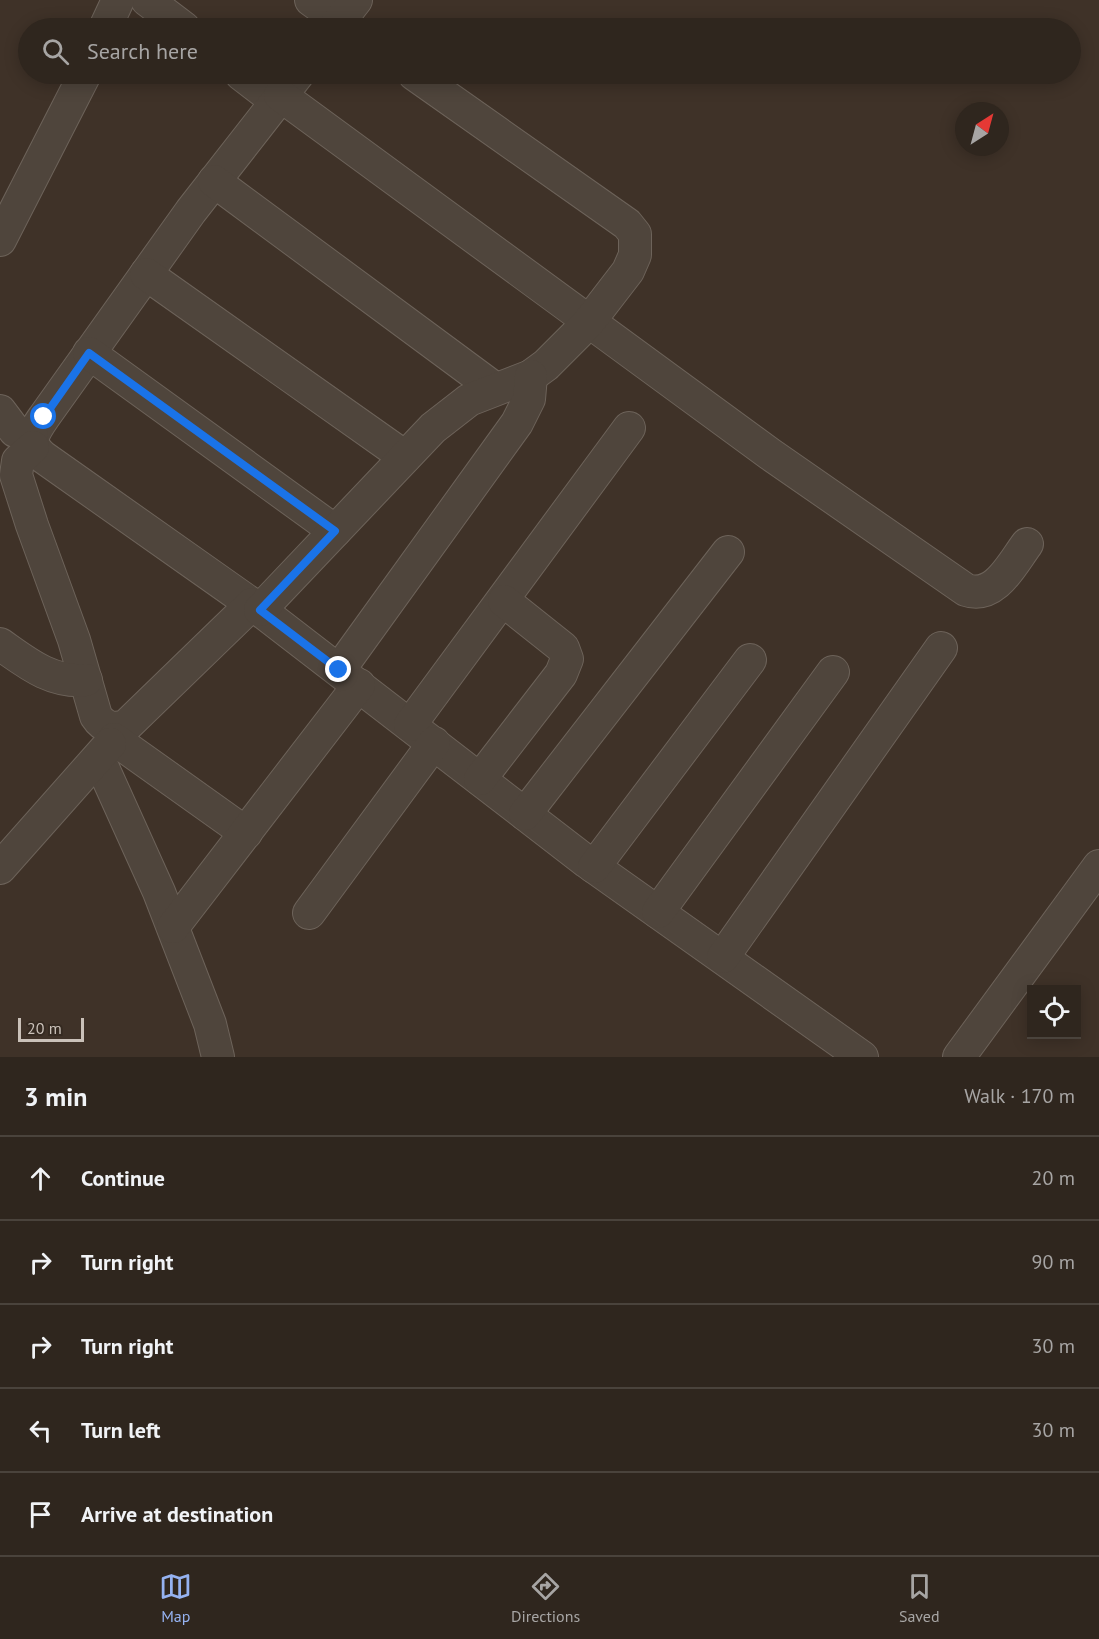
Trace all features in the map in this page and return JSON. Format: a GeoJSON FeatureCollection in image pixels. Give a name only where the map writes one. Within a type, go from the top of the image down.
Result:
{"type":"FeatureCollection","features":[{"type":"Feature","properties":{"kind":"street"},"geometry":{"type":"LineString","coordinates":[[110,18],[118,0]]}},
{"type":"Feature","properties":{"kind":"street"},"geometry":{"type":"LineString","coordinates":[[147,0],[171,18]]}},
{"type":"Feature","properties":{"kind":"street"},"geometry":{"type":"LineString","coordinates":[[311,0],[342,18]]}},
{"type":"Feature","properties":{"kind":"street"},"geometry":{"type":"LineString","coordinates":[[0,240],[80,84]]}},
{"type":"Feature","properties":{"kind":"street"},"geometry":{"type":"LineString","coordinates":[[268,84],[285,90],[588,323],[770,454],[966,590],[981,592],[989,590],[1004,575],[1027,544]]}},
{"type":"Feature","properties":{"kind":"street"},"geometry":{"type":"LineString","coordinates":[[0,868],[111,742],[335,531],[405,457],[469,400],[494,388],[531,376],[546,365],[588,323],[628,271],[635,255],[635,234],[614,214],[428,84]]}},
{"type":"Feature","properties":{"kind":"street"},"geometry":{"type":"LineString","coordinates":[[218,1057],[210,1023],[145,856],[111,742],[109,728],[100,722],[16,475],[18,461],[89,353],[214,181],[285,90]]}},
{"type":"Feature","properties":{"kind":"street"},"geometry":{"type":"LineString","coordinates":[[214,181],[494,388]]}},
{"type":"Feature","properties":{"kind":"street"},"geometry":{"type":"LineString","coordinates":[[146,274],[405,457]]}},
{"type":"Feature","properties":{"kind":"street"},"geometry":{"type":"LineString","coordinates":[[89,353],[335,531]]}},
{"type":"Feature","properties":{"kind":"street"},"geometry":{"type":"LineString","coordinates":[[173,927],[246,833],[518,423],[529,399],[531,376]]}},
{"type":"Feature","properties":{"kind":"street"},"geometry":{"type":"LineString","coordinates":[[0,411],[15,431],[32,441],[43,457],[256,607],[594,867],[862,1057]]}},
{"type":"Feature","properties":{"kind":"street"},"geometry":{"type":"LineString","coordinates":[[309,913],[504,601],[629,428]]}},
{"type":"Feature","properties":{"kind":"street"},"geometry":{"type":"LineString","coordinates":[[525,814],[729,552]]}},
{"type":"Feature","properties":{"kind":"street"},"geometry":{"type":"LineString","coordinates":[[480,779],[561,674],[567,659],[563,648],[504,601]]}},
{"type":"Feature","properties":{"kind":"street"},"geometry":{"type":"LineString","coordinates":[[0,644],[53,677],[64,680],[86,680]]}},
{"type":"Feature","properties":{"kind":"street"},"geometry":{"type":"LineString","coordinates":[[723,957],[941,648]]}},
{"type":"Feature","properties":{"kind":"street"},"geometry":{"type":"LineString","coordinates":[[594,867],[750,660]]}},
{"type":"Feature","properties":{"kind":"street"},"geometry":{"type":"LineString","coordinates":[[658,912],[832,672]]}},
{"type":"Feature","properties":{"kind":"street"},"geometry":{"type":"LineString","coordinates":[[111,742],[246,833]]}},
{"type":"Feature","properties":{"kind":"street"},"geometry":{"type":"LineString","coordinates":[[959,1057],[1099,866]]}},
{"type":"Feature","properties":{"kind":"route"},"geometry":{"type":"LineString","coordinates":[[44,417],[89,353],[335,531],[260,610],[339,670]]}}]}
